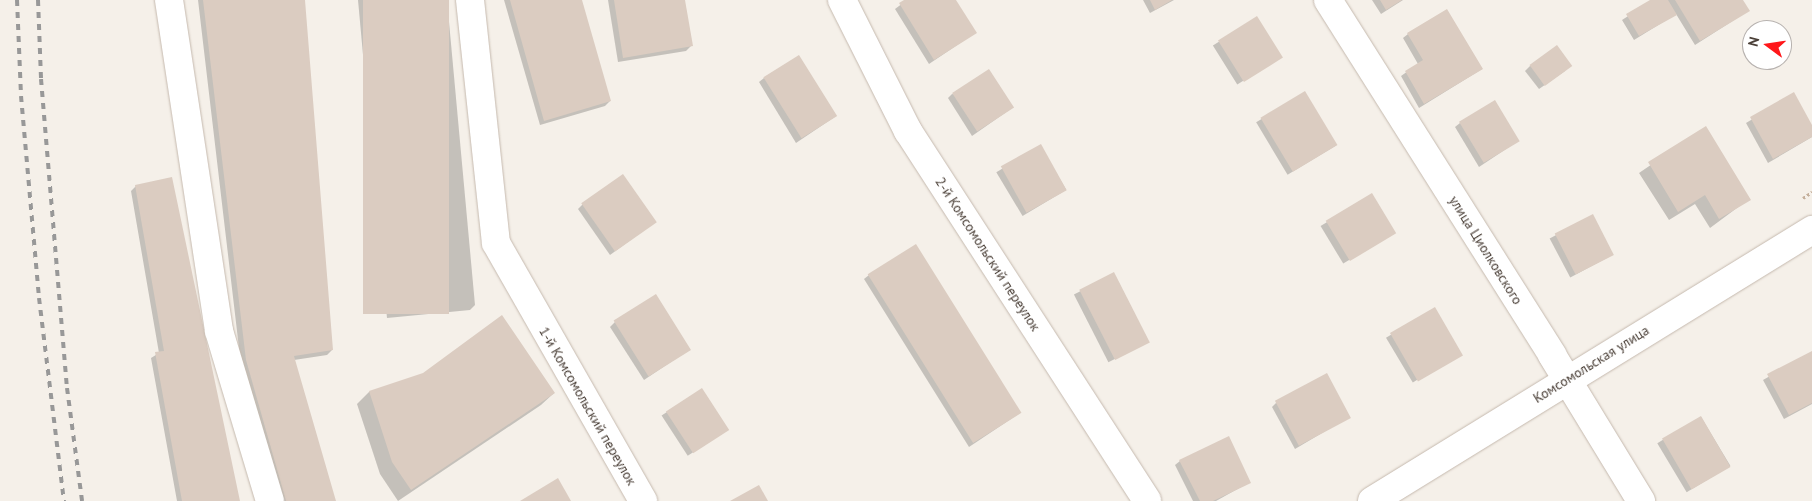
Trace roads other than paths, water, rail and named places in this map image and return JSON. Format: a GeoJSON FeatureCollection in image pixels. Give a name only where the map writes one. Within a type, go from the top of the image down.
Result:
{"type":"FeatureCollection","features":[{"type":"Feature","properties":{"kind":"street"},"geometry":{"type":"LineString","coordinates":[[169,0],[219,331],[270,501]]}},
{"type":"Feature","properties":{"kind":"street","name":"1-й Комсомольский переулок"},"geometry":{"type":"LineString","coordinates":[[470,0],[496,243],[643,501]]}},
{"type":"Feature","properties":{"kind":"street","name":"2-й Комсомольский переулок"},"geometry":{"type":"LineString","coordinates":[[842,0],[908,131],[1147,501]]}},
{"type":"Feature","properties":{"kind":"street","name":"улица Циолковского"},"geometry":{"type":"LineString","coordinates":[[1328,0],[1567,378],[1641,501]]}},
{"type":"Feature","properties":{"kind":"street","name":"Комсомольская улица"},"geometry":{"type":"LineString","coordinates":[[1372,501],[1567,378],[1812,230]]}},
{"type":"Feature","properties":{"kind":"railway"},"geometry":{"type":"LineString","coordinates":[[17,0],[21,96],[39,298],[64,501]]}},
{"type":"Feature","properties":{"kind":"railway"},"geometry":{"type":"LineString","coordinates":[[38,0],[41,79],[67,388],[82,501]]}}]}
